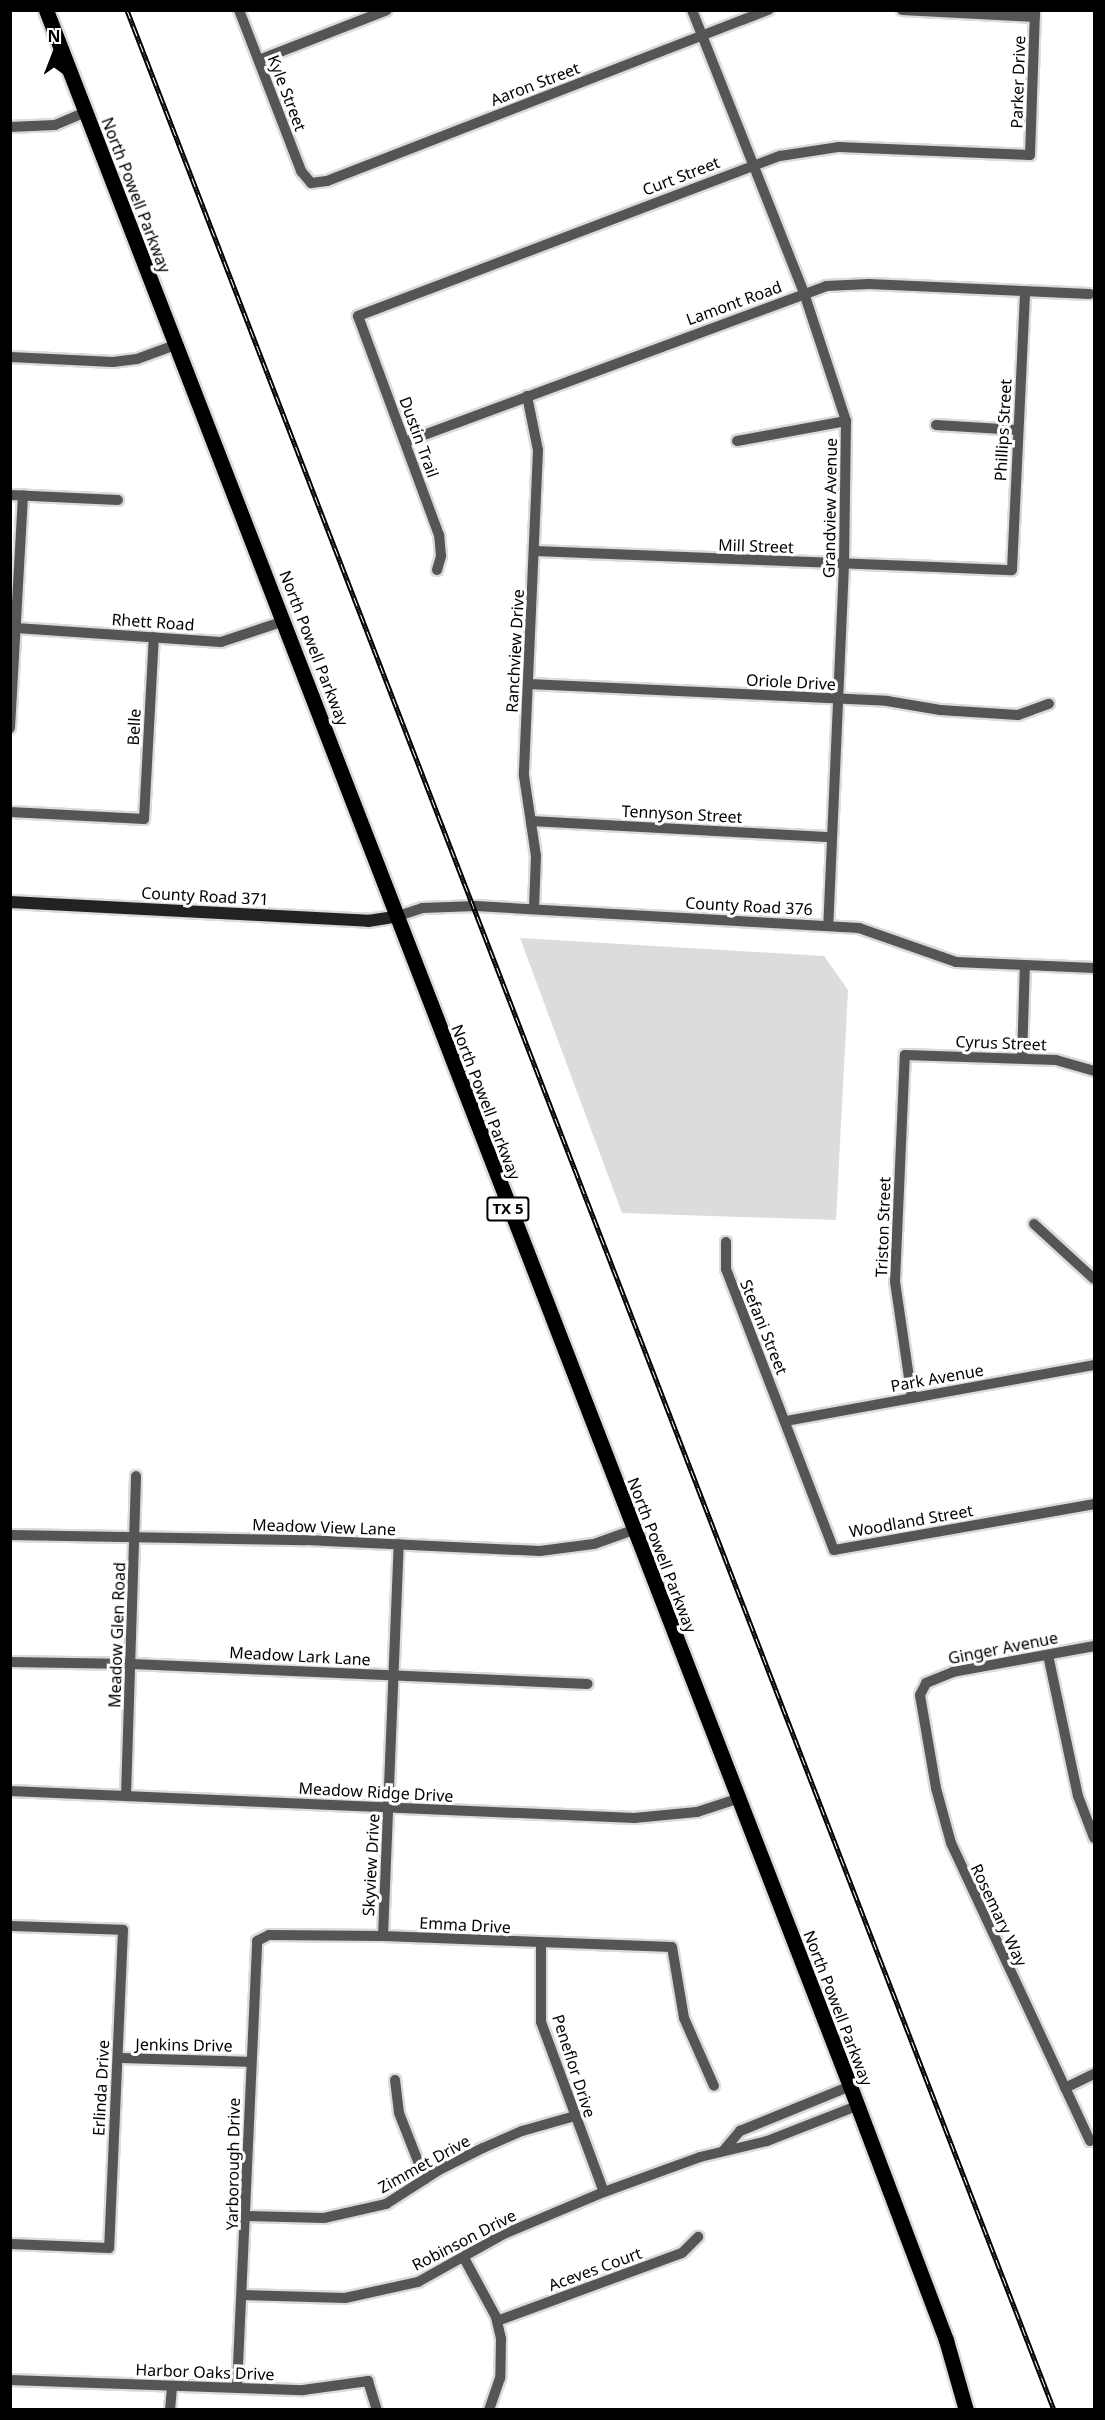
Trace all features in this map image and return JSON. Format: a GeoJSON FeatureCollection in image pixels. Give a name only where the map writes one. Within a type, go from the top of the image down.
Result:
{"type":"FeatureCollection","features":[{"type":"Feature","properties":{"kind":"main road","name":"North Powell Parkway"},"geometry":{"type":"LineString","coordinates":[[46,10],[850,2086],[946,2340],[966,2409]]}},
{"type":"Feature","properties":{"kind":"street","name":"Kyle Street"},"geometry":{"type":"LineString","coordinates":[[239,10],[301,171],[311,183]]}},
{"type":"Feature","properties":{"kind":"street"},"geometry":{"type":"LineString","coordinates":[[259,60],[387,10]]}},
{"type":"Feature","properties":{"kind":"street","name":"Grandview Avenue"},"geometry":{"type":"LineString","coordinates":[[692,10],[804,293],[846,421],[844,565],[828,926]]}},
{"type":"Feature","properties":{"kind":"street","name":"Aaron Street"},"geometry":{"type":"LineString","coordinates":[[311,183],[327,181],[769,10]]}},
{"type":"Feature","properties":{"kind":"street"},"geometry":{"type":"LineString","coordinates":[[902,10],[1035,14]]}},
{"type":"Feature","properties":{"kind":"street","name":"Parker Drive"},"geometry":{"type":"LineString","coordinates":[[1030,155],[1035,14]]}},
{"type":"Feature","properties":{"kind":"street"},"geometry":{"type":"LineString","coordinates":[[10,127],[55,125],[85,112]]}},
{"type":"Feature","properties":{"kind":"street","name":"Curt Street"},"geometry":{"type":"LineString","coordinates":[[358,315],[752,164],[806,150],[839,147],[1030,155]]}},
{"type":"Feature","properties":{"kind":"street","name":"Lamont Road"},"geometry":{"type":"LineString","coordinates":[[405,442],[804,293],[852,284],[1090,294]]}},
{"type":"Feature","properties":{"kind":"street","name":"Phillips Street"},"geometry":{"type":"LineString","coordinates":[[1012,570],[1025,292]]}},
{"type":"Feature","properties":{"kind":"street","name":"Dustin Trail"},"geometry":{"type":"LineString","coordinates":[[358,315],[439,535],[441,555],[437,570]]}},
{"type":"Feature","properties":{"kind":"street"},"geometry":{"type":"LineString","coordinates":[[10,357],[113,362],[137,359],[175,345]]}},
{"type":"Feature","properties":{"kind":"street","name":"Ranchview Drive"},"geometry":{"type":"LineString","coordinates":[[527,396],[537,435],[535,551],[524,776],[536,856],[534,909]]}},
{"type":"Feature","properties":{"kind":"street"},"geometry":{"type":"LineString","coordinates":[[737,441],[846,421]]}},
{"type":"Feature","properties":{"kind":"street"},"geometry":{"type":"LineString","coordinates":[[936,425],[1018,430]]}},
{"type":"Feature","properties":{"kind":"street"},"geometry":{"type":"LineString","coordinates":[[10,495],[118,500]]}},
{"type":"Feature","properties":{"kind":"street"},"geometry":{"type":"LineString","coordinates":[[10,729],[22,495]]}},
{"type":"Feature","properties":{"kind":"street","name":"Mill Street"},"geometry":{"type":"LineString","coordinates":[[535,551],[1012,570]]}},
{"type":"Feature","properties":{"kind":"street","name":"Rhett Road"},"geometry":{"type":"LineString","coordinates":[[16,628],[221,642],[284,621]]}},
{"type":"Feature","properties":{"kind":"street","name":"Belle"},"geometry":{"type":"LineString","coordinates":[[10,812],[144,819],[154,638]]}},
{"type":"Feature","properties":{"kind":"street","name":"Oriole Drive"},"geometry":{"type":"LineString","coordinates":[[529,684],[839,699],[1018,715],[1049,704]]}},
{"type":"Feature","properties":{"kind":"street","name":"Tennyson Street"},"geometry":{"type":"LineString","coordinates":[[531,821],[831,837]]}},
{"type":"Feature","properties":{"kind":"street","name":"County Road 371"},"geometry":{"type":"LineString","coordinates":[[10,903],[368,921],[398,916]]}},
{"type":"Feature","properties":{"kind":"street","name":"County Road 376"},"geometry":{"type":"LineString","coordinates":[[398,916],[422,908],[534,909],[859,928],[956,962],[1095,968]]}},
{"type":"Feature","properties":{"kind":"street"},"geometry":{"type":"LineString","coordinates":[[1022,1058],[1025,965]]}},
{"type":"Feature","properties":{"kind":"street","name":"Cyrus Street"},"geometry":{"type":"LineString","coordinates":[[905,1055],[1022,1058],[1073,1063],[1095,1071]]}},
{"type":"Feature","properties":{"kind":"street","name":"Triston Street"},"geometry":{"type":"LineString","coordinates":[[905,1055],[895,1281],[912,1398]]}},
{"type":"Feature","properties":{"kind":"street"},"geometry":{"type":"LineString","coordinates":[[1034,1224],[1095,1279]]}},
{"type":"Feature","properties":{"kind":"street","name":"Stefani Street"},"geometry":{"type":"LineString","coordinates":[[726,1242],[726,1269],[786,1421]]}},
{"type":"Feature","properties":{"kind":"street","name":"Park Avenue"},"geometry":{"type":"LineString","coordinates":[[786,1421],[1095,1365]]}},
{"type":"Feature","properties":{"kind":"street","name":"Woodland Street"},"geometry":{"type":"LineString","coordinates":[[786,1421],[834,1550],[1095,1504]]}},
{"type":"Feature","properties":{"kind":"street","name":"Meadow Glen Road"},"geometry":{"type":"LineString","coordinates":[[126,1796],[132,1664],[136,1476]]}},
{"type":"Feature","properties":{"kind":"street","name":"Meadow View Lane"},"geometry":{"type":"LineString","coordinates":[[10,1535],[558,1550],[594,1544],[633,1530]]}},
{"type":"Feature","properties":{"kind":"street","name":"Skyview Drive"},"geometry":{"type":"LineString","coordinates":[[382,1936],[399,1544]]}},
{"type":"Feature","properties":{"kind":"street","name":"Ginger Avenue"},"geometry":{"type":"LineString","coordinates":[[922,1688],[932,1679],[953,1672],[1095,1646]]}},
{"type":"Feature","properties":{"kind":"street"},"geometry":{"type":"LineString","coordinates":[[1048,1655],[1078,1796],[1095,1838]]}},
{"type":"Feature","properties":{"kind":"street","name":"Meadow Lark Lane"},"geometry":{"type":"LineString","coordinates":[[10,1662],[132,1664],[588,1684]]}},
{"type":"Feature","properties":{"kind":"street","name":"Rosemary Way"},"geometry":{"type":"LineString","coordinates":[[922,1688],[936,1788],[951,1843],[1090,2141]]}},
{"type":"Feature","properties":{"kind":"street","name":"Meadow Ridge Drive"},"geometry":{"type":"LineString","coordinates":[[10,1791],[657,1818],[698,1812],[737,1799]]}},
{"type":"Feature","properties":{"kind":"street","name":"Erlinda Drive"},"geometry":{"type":"LineString","coordinates":[[10,1926],[123,1930],[109,2248],[10,2244]]}},
{"type":"Feature","properties":{"kind":"street","name":"Emma Drive"},"geometry":{"type":"LineString","coordinates":[[257,1941],[269,1935],[382,1936],[541,1944],[672,1947],[684,2018],[714,2086]]}},
{"type":"Feature","properties":{"kind":"street","name":"Yarborough Drive"},"geometry":{"type":"LineString","coordinates":[[237,2387],[247,2217],[250,2062],[257,1941]]}},
{"type":"Feature","properties":{"kind":"street","name":"Peneflor Drive"},"geometry":{"type":"LineString","coordinates":[[541,1944],[541,2022],[604,2192]]}},
{"type":"Feature","properties":{"kind":"street","name":"Jenkins Drive"},"geometry":{"type":"LineString","coordinates":[[118,2058],[250,2062]]}},
{"type":"Feature","properties":{"kind":"street"},"geometry":{"type":"LineString","coordinates":[[1065,2088],[1095,2074]]}},
{"type":"Feature","properties":{"kind":"street"},"geometry":{"type":"LineString","coordinates":[[395,2080],[399,2113],[425,2179]]}},
{"type":"Feature","properties":{"kind":"street","name":"Robinson Drive"},"geometry":{"type":"LineString","coordinates":[[724,2150],[740,2131],[850,2086]]}},
{"type":"Feature","properties":{"kind":"street","name":"Robinson Drive"},"geometry":{"type":"LineString","coordinates":[[242,2295],[345,2298],[378,2294],[418,2282],[464,2259],[504,2234],[604,2192],[724,2150],[767,2141],[857,2106]]}},
{"type":"Feature","properties":{"kind":"street","name":"Zimmet Drive"},"geometry":{"type":"LineString","coordinates":[[247,2217],[324,2218],[355,2213],[386,2204],[425,2179],[522,2131],[575,2116]]}},
{"type":"Feature","properties":{"kind":"street","name":"Aceves Court"},"geometry":{"type":"LineString","coordinates":[[497,2321],[681,2253],[698,2237]]}},
{"type":"Feature","properties":{"kind":"street"},"geometry":{"type":"LineString","coordinates":[[464,2259],[497,2321],[501,2368],[489,2409]]}},
{"type":"Feature","properties":{"kind":"street","name":"Harbor Oaks Drive"},"geometry":{"type":"LineString","coordinates":[[10,2380],[303,2390],[368,2381],[377,2409]]}},
{"type":"Feature","properties":{"kind":"street"},"geometry":{"type":"LineString","coordinates":[[170,2409],[172,2386]]}},
{"type":"Feature","properties":{"kind":"shaded area"},"geometry":{"type":"Polygon","coordinates":[[[520,938],[824,956],[848,990],[836,1220],[622,1213],[520,938]]]}},
{"type":"Feature","properties":{"kind":"railway"},"geometry":{"type":"LineString","coordinates":[[127,10],[1054,2410]]}}]}
